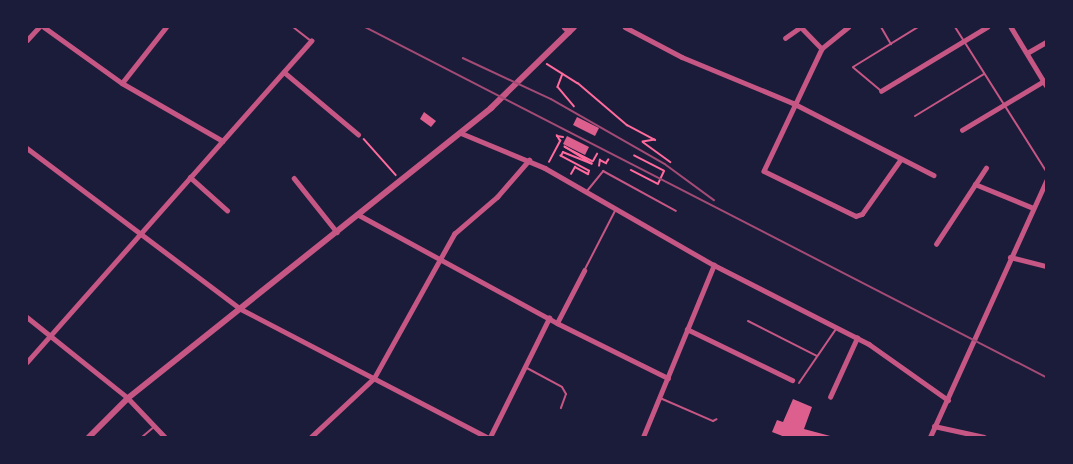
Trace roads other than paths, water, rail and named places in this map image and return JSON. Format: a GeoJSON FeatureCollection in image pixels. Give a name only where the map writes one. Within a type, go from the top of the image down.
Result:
{"type":"FeatureCollection","features":[{"type":"Feature","properties":{"kind":"street"},"geometry":{"type":"LineString","coordinates":[[27,40],[39,27]]}},
{"type":"Feature","properties":{"kind":"street"},"geometry":{"type":"LineString","coordinates":[[44,27],[122,83],[223,141]]}},
{"type":"Feature","properties":{"kind":"street"},"geometry":{"type":"LineString","coordinates":[[122,83],[166,27]]}},
{"type":"Feature","properties":{"kind":"street"},"geometry":{"type":"LineString","coordinates":[[626,27],[682,57],[793,103],[934,175]]}},
{"type":"Feature","properties":{"kind":"street"},"geometry":{"type":"LineString","coordinates":[[785,38],[801,27],[822,49]]}},
{"type":"Feature","properties":{"kind":"street"},"geometry":{"type":"LineString","coordinates":[[849,27],[822,49],[793,103],[764,171],[856,216],[862,214],[901,159]]}},
{"type":"Feature","properties":{"kind":"street"},"geometry":{"type":"LineString","coordinates":[[881,91],[987,27]]}},
{"type":"Feature","properties":{"kind":"street"},"geometry":{"type":"LineString","coordinates":[[962,130],[1045,83],[1011,27]]}},
{"type":"Feature","properties":{"kind":"street"},"geometry":{"type":"LineString","coordinates":[[89,437],[128,398],[473,123],[530,72],[569,29]]}},
{"type":"Feature","properties":{"kind":"street"},"geometry":{"type":"LineString","coordinates":[[27,362],[310,42]]}},
{"type":"Feature","properties":{"kind":"street"},"geometry":{"type":"LineString","coordinates":[[1026,53],[1046,42]]}},
{"type":"Feature","properties":{"kind":"street"},"geometry":{"type":"LineString","coordinates":[[284,72],[358,134]]}},
{"type":"Feature","properties":{"kind":"street"},"geometry":{"type":"LineString","coordinates":[[461,133],[530,160],[714,265],[857,338],[948,400]]}},
{"type":"Feature","properties":{"kind":"street"},"geometry":{"type":"LineString","coordinates":[[27,148],[239,308],[489,437],[549,318]]}},
{"type":"Feature","properties":{"kind":"street"},"geometry":{"type":"LineString","coordinates":[[311,437],[374,378],[439,259],[466,220],[497,197],[530,160]]}},
{"type":"Feature","properties":{"kind":"street"},"geometry":{"type":"LineString","coordinates":[[936,244],[986,168]]}},
{"type":"Feature","properties":{"kind":"street"},"geometry":{"type":"LineString","coordinates":[[190,177],[227,210]]}},
{"type":"Feature","properties":{"kind":"street"},"geometry":{"type":"LineString","coordinates":[[294,178],[338,232]]}},
{"type":"Feature","properties":{"kind":"street"},"geometry":{"type":"LineString","coordinates":[[930,437],[959,377],[1031,207],[1046,181]]}},
{"type":"Feature","properties":{"kind":"street"},"geometry":{"type":"LineString","coordinates":[[975,184],[1031,207]]}},
{"type":"Feature","properties":{"kind":"street"},"geometry":{"type":"LineString","coordinates":[[359,215],[557,323],[668,378]]}},
{"type":"Feature","properties":{"kind":"street"},"geometry":{"type":"LineString","coordinates":[[1010,257],[1046,266]]}},
{"type":"Feature","properties":{"kind":"street"},"geometry":{"type":"LineString","coordinates":[[644,437],[714,265]]}},
{"type":"Feature","properties":{"kind":"street"},"geometry":{"type":"LineString","coordinates":[[557,323],[584,271]]}},
{"type":"Feature","properties":{"kind":"street"},"geometry":{"type":"LineString","coordinates":[[27,317],[128,398],[165,437]]}},
{"type":"Feature","properties":{"kind":"street"},"geometry":{"type":"LineString","coordinates":[[687,329],[792,380]]}},
{"type":"Feature","properties":{"kind":"street"},"geometry":{"type":"LineString","coordinates":[[830,397],[857,338]]}},
{"type":"Feature","properties":{"kind":"street"},"geometry":{"type":"LineString","coordinates":[[934,426],[984,437]]}},
{"type":"Feature","properties":{"kind":"lane"},"geometry":{"type":"LineString","coordinates":[[294,27],[310,42]]}},
{"type":"Feature","properties":{"kind":"lane"},"geometry":{"type":"LineString","coordinates":[[881,27],[891,44]]}},
{"type":"Feature","properties":{"kind":"lane"},"geometry":{"type":"LineString","coordinates":[[881,91],[853,68],[918,27]]}},
{"type":"Feature","properties":{"kind":"lane"},"geometry":{"type":"LineString","coordinates":[[955,27],[1046,171]]}},
{"type":"Feature","properties":{"kind":"lane"},"geometry":{"type":"LineString","coordinates":[[915,116],[984,74]]}},
{"type":"Feature","properties":{"kind":"lane"},"geometry":{"type":"LineString","coordinates":[[587,191],[603,171],[676,211]]}},
{"type":"Feature","properties":{"kind":"lane"},"geometry":{"type":"LineString","coordinates":[[584,271],[617,208]]}},
{"type":"Feature","properties":{"kind":"lane"},"geometry":{"type":"LineString","coordinates":[[748,321],[818,356]]}},
{"type":"Feature","properties":{"kind":"lane"},"geometry":{"type":"LineString","coordinates":[[799,383],[837,328]]}},
{"type":"Feature","properties":{"kind":"lane"},"geometry":{"type":"LineString","coordinates":[[525,367],[565,390],[561,408]]}},
{"type":"Feature","properties":{"kind":"lane"},"geometry":{"type":"LineString","coordinates":[[660,398],[713,421],[717,419]]}},
{"type":"Feature","properties":{"kind":"lane"},"geometry":{"type":"LineString","coordinates":[[142,437],[154,426]]}},
{"type":"Feature","properties":{"kind":"tram line"},"geometry":{"type":"LineString","coordinates":[[365,27],[1046,377]]}},
{"type":"Feature","properties":{"kind":"tram line"},"geometry":{"type":"LineString","coordinates":[[463,58],[551,99],[665,164],[714,200]]}}]}
